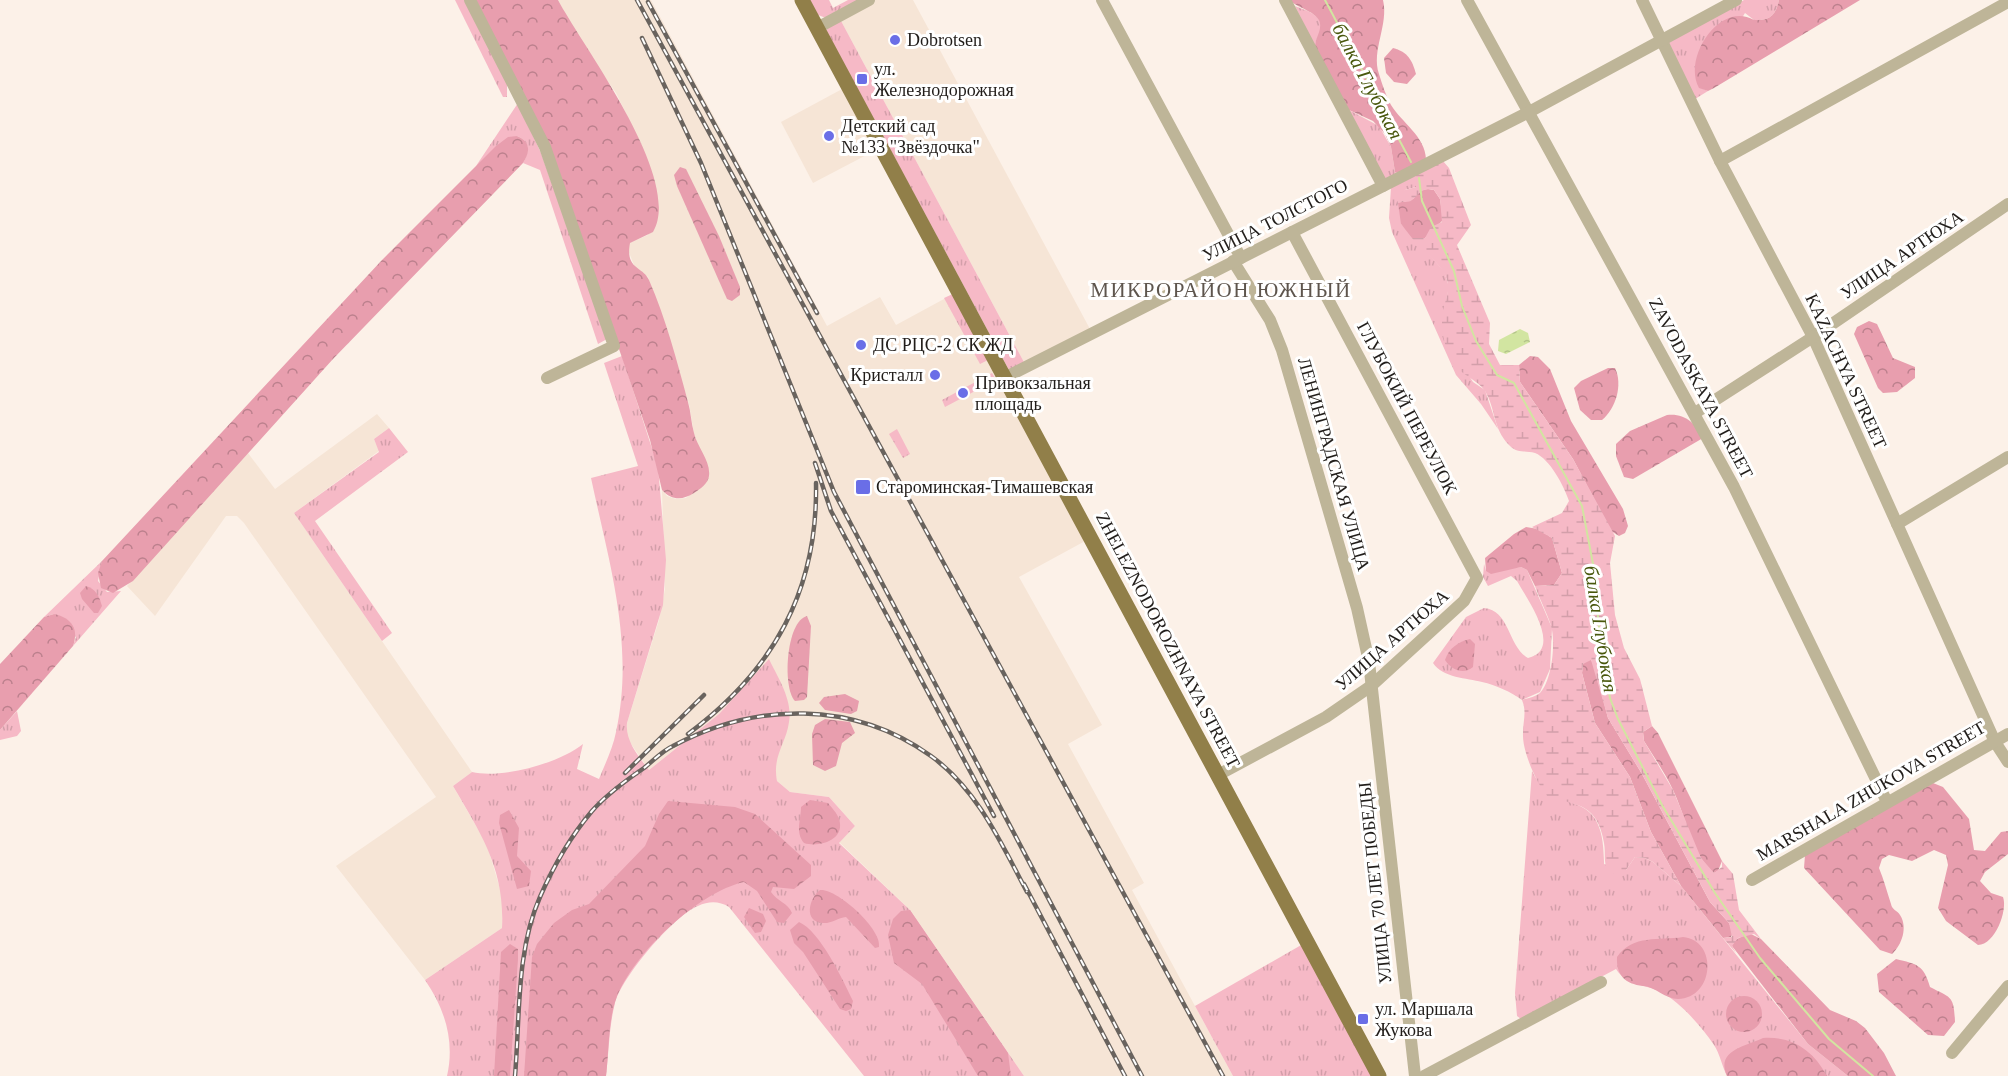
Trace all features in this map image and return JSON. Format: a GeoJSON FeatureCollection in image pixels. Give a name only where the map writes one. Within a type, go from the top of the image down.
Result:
{"type":"FeatureCollection","features":[{"type":"Feature","properties":{"kind":"main road","name":"ZHELEZNODOROZHNAYA STREET"},"geometry":{"type":"LineString","coordinates":[[802,0],[1379,1076]]}},
{"type":"Feature","properties":{"kind":"street"},"geometry":{"type":"LineString","coordinates":[[470,0],[545,147],[614,346],[547,378]]}},
{"type":"Feature","properties":{"kind":"street"},"geometry":{"type":"LineString","coordinates":[[817,28],[869,0]]}},
{"type":"Feature","properties":{"kind":"street","name":"ЛЕНИНГРАДСКАЯ УЛИЦА"},"geometry":{"type":"LineString","coordinates":[[1102,0],[1270,320],[1282,350],[1357,608],[1367,652],[1371,686]]}},
{"type":"Feature","properties":{"kind":"street"},"geometry":{"type":"LineString","coordinates":[[1285,0],[1383,186]]}},
{"type":"Feature","properties":{"kind":"street","name":"ZAVODASKAYA STREET"},"geometry":{"type":"LineString","coordinates":[[1467,0],[1734,487],[1887,802]]}},
{"type":"Feature","properties":{"kind":"street","name":"KAZACHYA STREET"},"geometry":{"type":"LineString","coordinates":[[1642,0],[1654,21],[1660,42],[1720,161],[1813,337],[1995,742],[2008,762]]}},
{"type":"Feature","properties":{"kind":"street","name":"УЛИЦА ТОЛСТОГО"},"geometry":{"type":"LineString","coordinates":[[1006,378],[1528,112],[1736,0]]}},
{"type":"Feature","properties":{"kind":"street"},"geometry":{"type":"LineString","coordinates":[[1720,161],[2008,2]]}},
{"type":"Feature","properties":{"kind":"street","name":"УЛИЦА АРТЮХА"},"geometry":{"type":"LineString","coordinates":[[1695,413],[1813,337],[2008,204]]}},
{"type":"Feature","properties":{"kind":"street","name":"ГЛУБОКИЙ ПЕРЕУЛОК"},"geometry":{"type":"LineString","coordinates":[[1292,232],[1474,570]]}},
{"type":"Feature","properties":{"kind":"street"},"geometry":{"type":"LineString","coordinates":[[1897,524],[2008,457]]}},
{"type":"Feature","properties":{"kind":"street","name":"УЛИЦА АРТЮХА"},"geometry":{"type":"LineString","coordinates":[[1218,775],[1326,717],[1371,686],[1464,601],[1476,583],[1474,570]]}},
{"type":"Feature","properties":{"kind":"street","name":"УЛИЦА 70 ЛЕТ ПОБЕДЫ"},"geometry":{"type":"LineString","coordinates":[[1371,686],[1415,1076]]}},
{"type":"Feature","properties":{"kind":"street","name":"MARSHALA ZHUKOVA STREET"},"geometry":{"type":"LineString","coordinates":[[1752,880],[2008,734]]}},
{"type":"Feature","properties":{"kind":"street"},"geometry":{"type":"LineString","coordinates":[[1424,1076],[1601,982]]}},
{"type":"Feature","properties":{"kind":"street"},"geometry":{"type":"LineString","coordinates":[[1952,1053],[2008,986]]}},
{"type":"Feature","properties":{"kind":"shaded area"},"geometry":{"type":"Polygon","coordinates":[[[558,0],[651,0],[827,326],[880,297],[896,325],[955,293],[1087,540],[1019,577],[1102,725],[1068,744],[1144,883],[1132,890],[1233,1076],[1024,1076],[910,910],[839,842],[855,826],[829,797],[790,792],[777,781],[774,766],[778,755],[769,660],[719,714],[649,770],[629,741],[626,733],[627,723],[659,620],[665,589],[662,490],[667,496],[676,499],[686,498],[709,476],[694,434],[689,404],[648,277],[636,270],[628,250],[629,243],[648,235],[641,144],[616,93],[576,36],[558,0]]]}},
{"type":"Feature","properties":{"kind":"shaded area"},"geometry":{"type":"Polygon","coordinates":[[[875,0],[913,0],[1090,329],[1025,364],[840,19],[875,0]]]}},
{"type":"Feature","properties":{"kind":"shaded area","name":"Детский сад №133 \"Звёздочка\""},"geometry":{"type":"Polygon","coordinates":[[[844,88],[876,150],[813,183],[781,122],[844,88]]]}},
{"type":"Feature","properties":{"kind":"shaded area"},"geometry":{"type":"Polygon","coordinates":[[[377,414],[389,428],[374,439],[379,451],[294,513],[472,772],[453,786],[487,845],[503,899],[502,928],[425,980],[336,866],[436,797],[244,523],[237,516],[226,516],[155,616],[127,586],[248,453],[275,489],[377,414]]]}},
{"type":"Feature","properties":{"kind":"green space"},"geometry":{"type":"Polygon","coordinates":[[[455,0],[465,0],[507,82],[507,97],[503,97],[455,0]]]}},
{"type":"Feature","properties":{"kind":"green space"},"geometry":{"type":"Polygon","coordinates":[[[476,0],[558,0],[607,80],[643,148],[655,180],[659,209],[653,232],[630,243],[629,252],[632,263],[649,280],[661,310],[684,387],[692,425],[708,465],[707,481],[690,495],[674,498],[662,490],[650,440],[557,167],[476,0]]]}},
{"type":"Feature","properties":{"kind":"green space"},"geometry":{"type":"Polygon","coordinates":[[[810,0],[829,0],[833,8],[848,0],[861,0],[826,18],[818,15],[810,0]]]}},
{"type":"Feature","properties":{"kind":"green space"},"geometry":{"type":"Polygon","coordinates":[[[1290,0],[1383,0],[1384,19],[1377,56],[1379,74],[1391,105],[1422,143],[1426,159],[1399,173],[1395,172],[1391,147],[1385,134],[1373,121],[1349,110],[1315,47],[1320,28],[1318,18],[1290,0]]]}},
{"type":"Feature","properties":{"kind":"green space"},"geometry":{"type":"Polygon","coordinates":[[[1744,0],[1779,0],[1776,10],[1768,18],[1754,20],[1745,13],[1699,87],[1708,91],[1695,99],[1667,42],[1744,0]]]}},
{"type":"Feature","properties":{"kind":"green space"},"geometry":{"type":"Polygon","coordinates":[[[1779,0],[1860,0],[1714,88],[1708,91],[1699,88],[1695,76],[1696,62],[1707,35],[1729,18],[1741,16],[1754,20],[1768,18],[1776,10],[1779,0]]]}},
{"type":"Feature","properties":{"kind":"green space"},"geometry":{"type":"Polygon","coordinates":[[[1295,6],[1312,13],[1321,23],[1315,47],[1295,6]]]}},
{"type":"Feature","properties":{"kind":"green space"},"geometry":{"type":"Polygon","coordinates":[[[840,19],[1025,364],[1010,372],[827,32],[827,28],[840,19]]]}},
{"type":"Feature","properties":{"kind":"green space"},"geometry":{"type":"Polygon","coordinates":[[[1393,48],[1406,54],[1413,65],[1416,74],[1407,84],[1394,82],[1386,73],[1384,58],[1393,48]]]}},
{"type":"Feature","properties":{"kind":"green space"},"geometry":{"type":"Polygon","coordinates":[[[518,103],[541,153],[607,339],[598,344],[540,170],[523,163],[528,151],[524,141],[517,136],[476,166],[518,103]]]}},
{"type":"Feature","properties":{"kind":"green space"},"geometry":{"type":"Polygon","coordinates":[[[1349,110],[1379,126],[1391,147],[1395,172],[1399,173],[1385,180],[1349,110]]]}},
{"type":"Feature","properties":{"kind":"green space"},"geometry":{"type":"Polygon","coordinates":[[[517,136],[525,141],[528,147],[523,163],[333,359],[133,581],[113,593],[101,588],[98,573],[102,561],[382,260],[496,146],[508,137],[517,136]]]}},
{"type":"Feature","properties":{"kind":"green space"},"geometry":{"type":"Polygon","coordinates":[[[1443,161],[1449,168],[1471,225],[1457,245],[1490,323],[1489,344],[1500,365],[1519,365],[1520,382],[1573,459],[1615,536],[1610,563],[1615,615],[1624,648],[1640,679],[1652,726],[1643,732],[1644,741],[1673,790],[1701,858],[1714,873],[1722,867],[1722,861],[1733,874],[1739,910],[1761,939],[1754,934],[1738,938],[1732,946],[1736,953],[1723,938],[1732,937],[1729,923],[1710,902],[1642,774],[1608,718],[1591,660],[1583,664],[1582,673],[1595,723],[1630,777],[1651,832],[1681,886],[1645,858],[1635,857],[1626,870],[1618,875],[1608,871],[1601,830],[1591,813],[1577,805],[1547,796],[1530,766],[1523,740],[1525,713],[1522,700],[1540,693],[1544,687],[1552,663],[1553,645],[1551,626],[1535,586],[1554,585],[1562,573],[1552,538],[1532,527],[1562,513],[1569,501],[1560,481],[1541,456],[1515,450],[1509,445],[1500,432],[1485,391],[1455,366],[1447,349],[1442,324],[1448,292],[1447,280],[1441,268],[1412,238],[1425,238],[1431,227],[1442,222],[1440,199],[1434,190],[1426,189],[1411,201],[1398,203],[1397,200],[1405,190],[1416,187],[1416,174],[1443,161]]]}},
{"type":"Feature","properties":{"kind":"green space"},"geometry":{"type":"Polygon","coordinates":[[[680,167],[686,169],[719,236],[740,287],[740,295],[732,301],[727,299],[677,186],[674,175],[680,167]]]}},
{"type":"Feature","properties":{"kind":"green space"},"geometry":{"type":"Polygon","coordinates":[[[1416,174],[1416,187],[1405,190],[1401,224],[1444,271],[1449,287],[1443,314],[1444,337],[1473,382],[1485,390],[1498,429],[1481,404],[1456,375],[1392,232],[1389,218],[1391,187],[1416,174]]]}},
{"type":"Feature","properties":{"kind":"green space"},"geometry":{"type":"Polygon","coordinates":[[[1421,190],[1434,190],[1440,199],[1443,220],[1425,238],[1412,238],[1401,224],[1398,203],[1413,199],[1421,190]]]}},
{"type":"Feature","properties":{"kind":"green space"},"geometry":{"type":"Polygon","coordinates":[[[955,293],[990,359],[980,364],[944,298],[955,293]]]}},
{"type":"Feature","properties":{"kind":"green space"},"geometry":{"type":"Polygon","coordinates":[[[1869,321],[1877,324],[1893,358],[1915,367],[1915,378],[1897,392],[1883,393],[1878,388],[1854,334],[1857,327],[1869,321]]]}},
{"type":"Feature","properties":{"kind":"green space"},"geometry":{"type":"Polygon","coordinates":[[[622,356],[658,467],[666,560],[663,605],[627,723],[628,736],[634,748],[649,770],[719,714],[769,659],[784,689],[790,714],[776,764],[777,781],[790,792],[829,797],[855,826],[839,843],[910,910],[1024,1076],[864,1076],[729,907],[714,902],[698,906],[675,922],[650,948],[627,978],[613,1012],[606,1076],[447,1076],[449,1038],[443,1014],[425,980],[502,928],[500,888],[495,870],[482,836],[453,786],[472,772],[499,773],[530,768],[560,757],[583,744],[577,769],[599,779],[615,738],[623,667],[621,635],[612,573],[591,478],[638,466],[604,363],[622,356]]]}},
{"type":"Feature","properties":{"kind":"green space"},"geometry":{"type":"Polygon","coordinates":[[[1530,356],[1538,357],[1550,369],[1571,421],[1623,509],[1628,526],[1625,533],[1619,536],[1611,531],[1573,459],[1520,382],[1519,365],[1530,356]]]}},
{"type":"Feature","properties":{"kind":"green space"},"geometry":{"type":"Polygon","coordinates":[[[1608,368],[1615,368],[1618,382],[1617,396],[1611,409],[1602,420],[1591,420],[1580,410],[1574,388],[1581,381],[1608,368]]]}},
{"type":"Feature","properties":{"kind":"green space"},"geometry":{"type":"Polygon","coordinates":[[[992,373],[996,380],[945,407],[942,400],[992,373]]]}},
{"type":"Feature","properties":{"kind":"green space"},"geometry":{"type":"Polygon","coordinates":[[[1667,415],[1684,417],[1689,420],[1703,438],[1633,479],[1624,477],[1616,456],[1616,444],[1630,431],[1667,415]]]}},
{"type":"Feature","properties":{"kind":"green space"},"geometry":{"type":"Polygon","coordinates":[[[389,428],[408,452],[315,521],[392,633],[382,641],[294,513],[379,452],[374,439],[389,428]]]}},
{"type":"Feature","properties":{"kind":"green space"},"geometry":{"type":"Polygon","coordinates":[[[897,429],[910,454],[903,458],[889,434],[897,429]]]}},
{"type":"Feature","properties":{"kind":"green space"},"geometry":{"type":"Polygon","coordinates":[[[1526,527],[1538,529],[1552,538],[1562,573],[1554,585],[1535,586],[1527,570],[1521,567],[1491,574],[1486,571],[1485,558],[1526,527]]]}},
{"type":"Feature","properties":{"kind":"green space"},"geometry":{"type":"Polygon","coordinates":[[[102,561],[98,581],[107,592],[121,591],[73,646],[76,637],[54,614],[44,617],[102,561]]]}},
{"type":"Feature","properties":{"kind":"green space"},"geometry":{"type":"Polygon","coordinates":[[[1484,564],[1486,571],[1521,567],[1527,570],[1552,628],[1550,669],[1540,692],[1522,700],[1493,685],[1449,675],[1433,663],[1466,617],[1484,608],[1493,610],[1499,615],[1516,646],[1528,658],[1538,653],[1543,645],[1540,623],[1517,581],[1511,576],[1488,586],[1483,577],[1484,564]]]}},
{"type":"Feature","properties":{"kind":"green space"},"geometry":{"type":"Polygon","coordinates":[[[86,586],[95,591],[100,599],[102,606],[98,613],[94,613],[82,599],[80,593],[86,586]]]}},
{"type":"Feature","properties":{"kind":"green space"},"geometry":{"type":"Polygon","coordinates":[[[54,614],[70,621],[75,634],[73,646],[0,730],[0,664],[44,617],[54,614]]]}},
{"type":"Feature","properties":{"kind":"green space"},"geometry":{"type":"Polygon","coordinates":[[[807,616],[811,626],[807,697],[804,700],[795,701],[788,683],[788,655],[794,630],[807,616]]]}},
{"type":"Feature","properties":{"kind":"green space"},"geometry":{"type":"Polygon","coordinates":[[[1470,639],[1475,644],[1473,667],[1466,671],[1454,669],[1445,660],[1449,652],[1454,646],[1470,639]]]}},
{"type":"Feature","properties":{"kind":"green space"},"geometry":{"type":"Polygon","coordinates":[[[1591,660],[1594,665],[1608,718],[1642,774],[1710,902],[1729,923],[1733,932],[1731,937],[1723,938],[1681,886],[1651,832],[1630,777],[1595,723],[1582,673],[1583,664],[1591,660]]]}},
{"type":"Feature","properties":{"kind":"green space"},"geometry":{"type":"Polygon","coordinates":[[[845,694],[859,701],[857,711],[851,714],[825,710],[819,703],[824,697],[845,694]]]}},
{"type":"Feature","properties":{"kind":"green space"},"geometry":{"type":"Polygon","coordinates":[[[17,711],[21,731],[17,736],[0,740],[0,730],[17,711]]]}},
{"type":"Feature","properties":{"kind":"green space"},"geometry":{"type":"Polygon","coordinates":[[[825,719],[850,722],[855,733],[842,743],[836,766],[825,771],[813,765],[812,734],[815,725],[825,719]]]}},
{"type":"Feature","properties":{"kind":"green space"},"geometry":{"type":"Polygon","coordinates":[[[1652,726],[1658,733],[1722,861],[1718,871],[1714,873],[1695,846],[1673,790],[1644,741],[1643,732],[1652,726]]]}},
{"type":"Feature","properties":{"kind":"green space"},"geometry":{"type":"Polygon","coordinates":[[[1532,771],[1542,786],[1554,795],[1588,811],[1597,821],[1602,838],[1604,864],[1626,870],[1635,857],[1645,858],[1681,886],[1808,1044],[1848,1076],[1727,1076],[1714,1045],[1683,1009],[1661,992],[1626,979],[1616,969],[1526,1017],[1521,1019],[1517,1016],[1515,993],[1532,771]]]}},
{"type":"Feature","properties":{"kind":"green space"},"geometry":{"type":"Polygon","coordinates":[[[1933,783],[1943,787],[1969,819],[1974,850],[1985,851],[2001,832],[2008,831],[2008,854],[1985,872],[1980,881],[1991,893],[2003,897],[2004,910],[1995,933],[1990,939],[1978,945],[1946,921],[1938,908],[1948,865],[1946,855],[1934,850],[1912,861],[1889,855],[1882,859],[1879,868],[1893,909],[1900,915],[1904,925],[1901,941],[1892,954],[1880,950],[1804,868],[1805,855],[1933,783]]]}},
{"type":"Feature","properties":{"kind":"green space"},"geometry":{"type":"Polygon","coordinates":[[[810,800],[828,803],[838,817],[839,832],[830,841],[810,844],[804,843],[801,839],[799,830],[801,807],[810,800]]]}},
{"type":"Feature","properties":{"kind":"green space"},"geometry":{"type":"Polygon","coordinates":[[[668,801],[735,807],[755,814],[811,865],[811,876],[794,889],[773,887],[771,892],[792,913],[784,923],[777,922],[757,891],[744,882],[707,898],[669,927],[624,981],[611,1017],[606,1076],[524,1076],[532,957],[537,944],[554,923],[572,910],[589,904],[645,846],[659,814],[668,801]]]}},
{"type":"Feature","properties":{"kind":"green space"},"geometry":{"type":"Polygon","coordinates":[[[509,810],[519,828],[517,856],[531,871],[529,886],[517,889],[499,823],[500,815],[509,810]]]}},
{"type":"Feature","properties":{"kind":"green space"},"geometry":{"type":"Polygon","coordinates":[[[820,890],[837,896],[857,911],[874,931],[879,947],[875,948],[846,917],[826,923],[813,919],[810,914],[811,904],[820,890]]]}},
{"type":"Feature","properties":{"kind":"green space"},"geometry":{"type":"Polygon","coordinates":[[[749,908],[763,914],[766,921],[761,932],[755,933],[744,917],[749,908]]]}},
{"type":"Feature","properties":{"kind":"green space"},"geometry":{"type":"Polygon","coordinates":[[[910,910],[1008,1053],[1011,1076],[978,1076],[922,984],[894,963],[888,935],[893,919],[901,911],[910,910]]]}},
{"type":"Feature","properties":{"kind":"green space"},"geometry":{"type":"Polygon","coordinates":[[[799,922],[807,927],[823,945],[853,1001],[851,1009],[846,1011],[840,1009],[803,952],[794,943],[790,930],[799,922]]]}},
{"type":"Feature","properties":{"kind":"green space"},"geometry":{"type":"Polygon","coordinates":[[[1749,933],[1761,939],[1830,1010],[1856,1021],[1865,1028],[1884,1053],[1896,1076],[1848,1076],[1808,1044],[1732,946],[1733,941],[1749,933]]]}},
{"type":"Feature","properties":{"kind":"green space"},"geometry":{"type":"Polygon","coordinates":[[[1683,937],[1694,940],[1702,948],[1707,958],[1708,969],[1705,980],[1690,996],[1678,999],[1669,997],[1652,988],[1631,983],[1620,974],[1617,957],[1631,945],[1647,940],[1683,937]]]}},
{"type":"Feature","properties":{"kind":"green space"},"geometry":{"type":"Polygon","coordinates":[[[510,944],[518,949],[518,959],[510,1076],[494,1076],[501,952],[510,944]]]}},
{"type":"Feature","properties":{"kind":"green space"},"geometry":{"type":"Polygon","coordinates":[[[1303,944],[1373,1076],[1233,1076],[1195,1006],[1303,944]]]}},
{"type":"Feature","properties":{"kind":"green space"},"geometry":{"type":"Polygon","coordinates":[[[1896,959],[1919,967],[1925,974],[1930,987],[1950,998],[1954,1007],[1955,1022],[1944,1036],[1928,1035],[1879,992],[1877,974],[1896,959]]]}},
{"type":"Feature","properties":{"kind":"green space"},"geometry":{"type":"Polygon","coordinates":[[[1744,996],[1757,1001],[1762,1014],[1757,1027],[1744,1032],[1731,1027],[1726,1014],[1731,1001],[1744,996]]]}},
{"type":"Feature","properties":{"kind":"green space"},"geometry":{"type":"Polygon","coordinates":[[[1763,1038],[1783,1039],[1801,1046],[1815,1059],[1827,1076],[1727,1076],[1724,1067],[1729,1055],[1734,1050],[1763,1038]]]}},
{"type":"Feature","properties":{"kind":"water"},"geometry":{"type":"Polygon","coordinates":[[[1520,329],[1528,333],[1530,342],[1506,354],[1498,351],[1499,340],[1520,329]]]}},
{"type":"Feature","properties":{"kind":"waterway","name":"балка Глубокая"},"geometry":{"type":"LineString","coordinates":[[1325,0],[1411,162]]}},
{"type":"Feature","properties":{"kind":"waterway","name":"балка Глубокая"},"geometry":{"type":"LineString","coordinates":[[1419,178],[1422,201],[1454,271],[1462,306],[1476,341],[1497,375],[1514,383],[1582,506],[1593,564],[1601,649],[1610,698],[1618,719],[1662,805],[1715,893],[1760,958],[1829,1039],[1873,1076]]}},
{"type":"Feature","properties":{"kind":"railway"},"geometry":{"type":"LineString","coordinates":[[637,0],[1223,1076]]}},
{"type":"Feature","properties":{"kind":"railway"},"geometry":{"type":"LineString","coordinates":[[648,2],[817,313]]}},
{"type":"Feature","properties":{"kind":"railway"},"geometry":{"type":"LineString","coordinates":[[642,38],[701,163],[834,492],[1142,1076]]}},
{"type":"Feature","properties":{"kind":"railway"},"geometry":{"type":"LineString","coordinates":[[815,463],[831,511],[994,816]]}},
{"type":"Feature","properties":{"kind":"railway"},"geometry":{"type":"LineString","coordinates":[[688,734],[745,683],[767,655],[785,625],[799,593],[809,558],[815,522],[816,483]]}},
{"type":"Feature","properties":{"kind":"railway"},"geometry":{"type":"LineString","coordinates":[[625,773],[704,695]]}},
{"type":"Feature","properties":{"kind":"railway"},"geometry":{"type":"LineString","coordinates":[[515,1076],[520,985],[527,940],[540,897],[557,863],[584,821],[610,793],[665,751],[705,732],[737,721],[771,715],[804,714],[837,717],[869,725],[901,738],[931,756],[962,784],[986,818],[1027,892]]}},
{"type":"Feature","properties":{"kind":"railway"},"geometry":{"type":"LineString","coordinates":[[1024,884],[1125,1076]]}},
{"type":"Feature","properties":{"kind":"place","name":"Dobrotsen"},"geometry":{"type":"Point","coordinates":[895,40]}},
{"type":"Feature","properties":{"kind":"place","name":"ул. Железнодорожная"},"geometry":{"type":"Point","coordinates":[862,79]}},
{"type":"Feature","properties":{"kind":"place","name":"Детский сад №133 \"Звёздочка\""},"geometry":{"type":"Point","coordinates":[829,136]}},
{"type":"Feature","properties":{"kind":"place","name":"ДС РЦС-2 СК ЖД"},"geometry":{"type":"Point","coordinates":[861,345]}},
{"type":"Feature","properties":{"kind":"place","name":"Кристалл"},"geometry":{"type":"Point","coordinates":[935,375]}},
{"type":"Feature","properties":{"kind":"place","name":"Привокзальная площадь"},"geometry":{"type":"Point","coordinates":[963,393]}},
{"type":"Feature","properties":{"kind":"place","name":"Староминская-Тимашевская"},"geometry":{"type":"Point","coordinates":[863,487]}},
{"type":"Feature","properties":{"kind":"place","name":"ул. Маршала Жукова"},"geometry":{"type":"Point","coordinates":[1363,1019]}},
{"type":"Feature","properties":{"kind":"district","name":"МИКРОРАЙОН ЮЖНЫЙ"},"geometry":{"type":"Point","coordinates":[1221,290]}}]}
